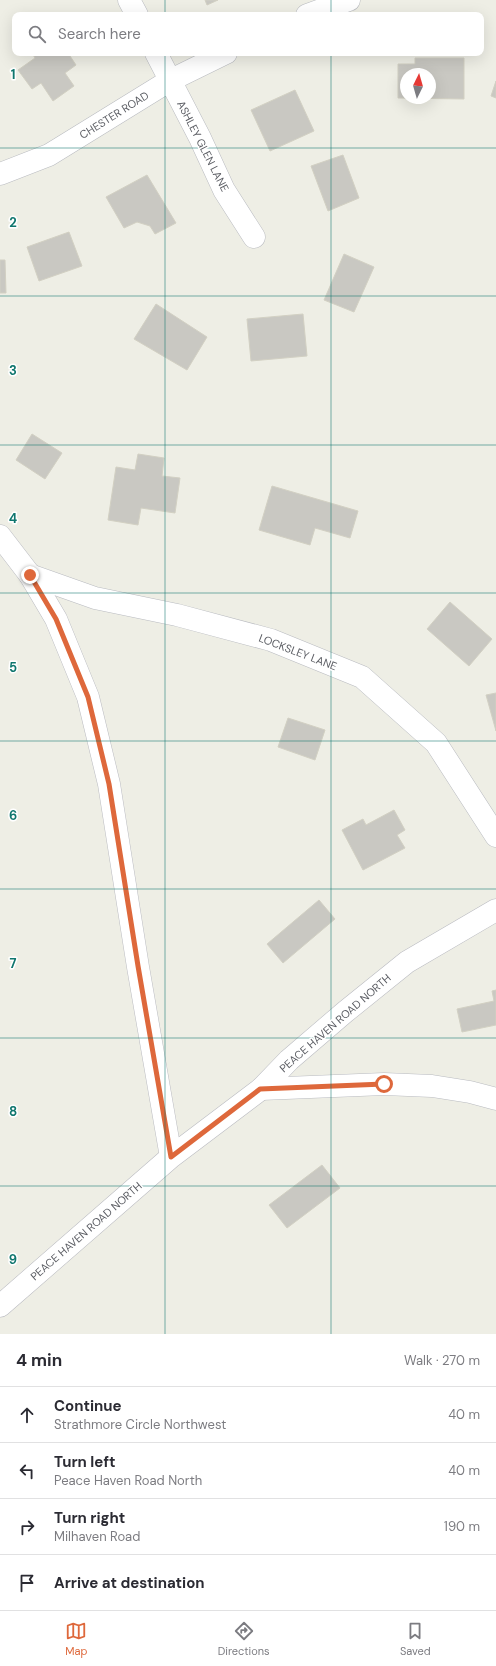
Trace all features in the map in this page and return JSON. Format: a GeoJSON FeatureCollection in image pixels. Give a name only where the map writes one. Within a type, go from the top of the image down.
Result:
{"type":"FeatureCollection","features":[{"type":"Feature","properties":{"kind":"street"},"geometry":{"type":"LineString","coordinates":[[129,0],[135,12]]}},
{"type":"Feature","properties":{"kind":"street"},"geometry":{"type":"LineString","coordinates":[[315,12],[349,0]]}},
{"type":"Feature","properties":{"kind":"street","name":"ASHLEY GLEN LANE"},"geometry":{"type":"LineString","coordinates":[[157,56],[169,81],[200,138],[224,190],[254,237]]}},
{"type":"Feature","properties":{"kind":"street","name":"CHESTER ROAD"},"geometry":{"type":"LineString","coordinates":[[0,174],[48,155],[169,81],[220,56]]}},
{"type":"Feature","properties":{"kind":"street"},"geometry":{"type":"LineString","coordinates":[[0,536],[12,549],[30,575],[56,619],[88,697],[109,784],[138,966],[171,1157]]}},
{"type":"Feature","properties":{"kind":"street","name":"LOCKSLEY LANE"},"geometry":{"type":"LineString","coordinates":[[30,575],[95,598],[176,615],[271,640],[362,677],[436,743],[496,836]]}},
{"type":"Feature","properties":{"kind":"street","name":"PEACE HAVEN ROAD NORTH"},"geometry":{"type":"LineString","coordinates":[[0,1306],[171,1157],[260,1089],[311,1041],[407,962],[496,910]]}},
{"type":"Feature","properties":{"kind":"street"},"geometry":{"type":"LineString","coordinates":[[260,1089],[384,1084],[432,1086],[470,1092],[496,1099]]}},
{"type":"Feature","properties":{"kind":"building"},"geometry":{"type":"Polygon","coordinates":[[[205,0],[218,0],[207,5],[205,0]]]}},
{"type":"Feature","properties":{"kind":"building"},"geometry":{"type":"Polygon","coordinates":[[[34,56],[70,56],[76,65],[65,73],[74,86],[53,101],[41,83],[32,89],[18,70],[35,58],[34,56]]]}},
{"type":"Feature","properties":{"kind":"building"},"geometry":{"type":"Polygon","coordinates":[[[415,58],[464,58],[464,99],[436,99],[436,68],[400,68],[400,98],[398,98],[398,64],[415,64],[415,58]]]}},
{"type":"Feature","properties":{"kind":"building"},"geometry":{"type":"Polygon","coordinates":[[[496,81],[496,98],[491,96],[496,81]]]}},
{"type":"Feature","properties":{"kind":"building"},"geometry":{"type":"Polygon","coordinates":[[[295,90],[314,131],[270,151],[251,110],[295,90]]]}},
{"type":"Feature","properties":{"kind":"building"},"geometry":{"type":"Polygon","coordinates":[[[343,155],[359,198],[328,211],[311,166],[343,155]]]}},
{"type":"Feature","properties":{"kind":"building"},"geometry":{"type":"Polygon","coordinates":[[[147,175],[176,223],[155,234],[150,226],[137,222],[124,228],[106,197],[147,175]]]}},
{"type":"Feature","properties":{"kind":"building"},"geometry":{"type":"Polygon","coordinates":[[[69,232],[82,266],[39,281],[27,247],[69,232]]]}},
{"type":"Feature","properties":{"kind":"building"},"geometry":{"type":"Polygon","coordinates":[[[344,254],[374,267],[354,312],[324,300],[344,254]]]}},
{"type":"Feature","properties":{"kind":"building"},"geometry":{"type":"Polygon","coordinates":[[[0,260],[5,260],[6,293],[0,293],[0,260]]]}},
{"type":"Feature","properties":{"kind":"building"},"geometry":{"type":"Polygon","coordinates":[[[156,304],[207,337],[187,370],[134,339],[156,304]]]}},
{"type":"Feature","properties":{"kind":"building"},"geometry":{"type":"Polygon","coordinates":[[[303,314],[307,356],[251,361],[247,319],[303,314]]]}},
{"type":"Feature","properties":{"kind":"building"},"geometry":{"type":"Polygon","coordinates":[[[32,434],[62,453],[45,479],[16,460],[32,434]]]}},
{"type":"Feature","properties":{"kind":"building"},"geometry":{"type":"Polygon","coordinates":[[[138,454],[164,458],[162,476],[180,478],[175,513],[141,508],[138,525],[108,520],[116,467],[135,470],[138,454]]]}},
{"type":"Feature","properties":{"kind":"building"},"geometry":{"type":"Polygon","coordinates":[[[272,486],[358,511],[350,538],[315,528],[310,545],[259,530],[272,486]]]}},
{"type":"Feature","properties":{"kind":"building"},"geometry":{"type":"Polygon","coordinates":[[[450,602],[492,639],[469,666],[427,629],[450,602]]]}},
{"type":"Feature","properties":{"kind":"building"},"geometry":{"type":"Polygon","coordinates":[[[496,693],[496,731],[486,695],[496,693]]]}},
{"type":"Feature","properties":{"kind":"building"},"geometry":{"type":"Polygon","coordinates":[[[288,718],[325,730],[315,760],[278,747],[288,718]]]}},
{"type":"Feature","properties":{"kind":"building"},"geometry":{"type":"Polygon","coordinates":[[[394,810],[405,830],[397,835],[405,848],[363,870],[342,830],[363,819],[366,825],[394,810]]]}},
{"type":"Feature","properties":{"kind":"building"},"geometry":{"type":"Polygon","coordinates":[[[319,900],[335,919],[283,963],[267,944],[319,900]]]}},
{"type":"Feature","properties":{"kind":"building"},"geometry":{"type":"Polygon","coordinates":[[[496,990],[496,1025],[462,1032],[457,1009],[494,1001],[492,991],[496,990]]]}},
{"type":"Feature","properties":{"kind":"building"},"geometry":{"type":"Polygon","coordinates":[[[322,1165],[340,1188],[287,1228],[269,1205],[322,1165]]]}},
{"type":"Feature","properties":{"kind":"route"},"geometry":{"type":"LineString","coordinates":[[30,575],[56,619],[88,697],[109,784],[138,966],[171,1157],[260,1089],[345,1087],[384,1084]]}}]}
